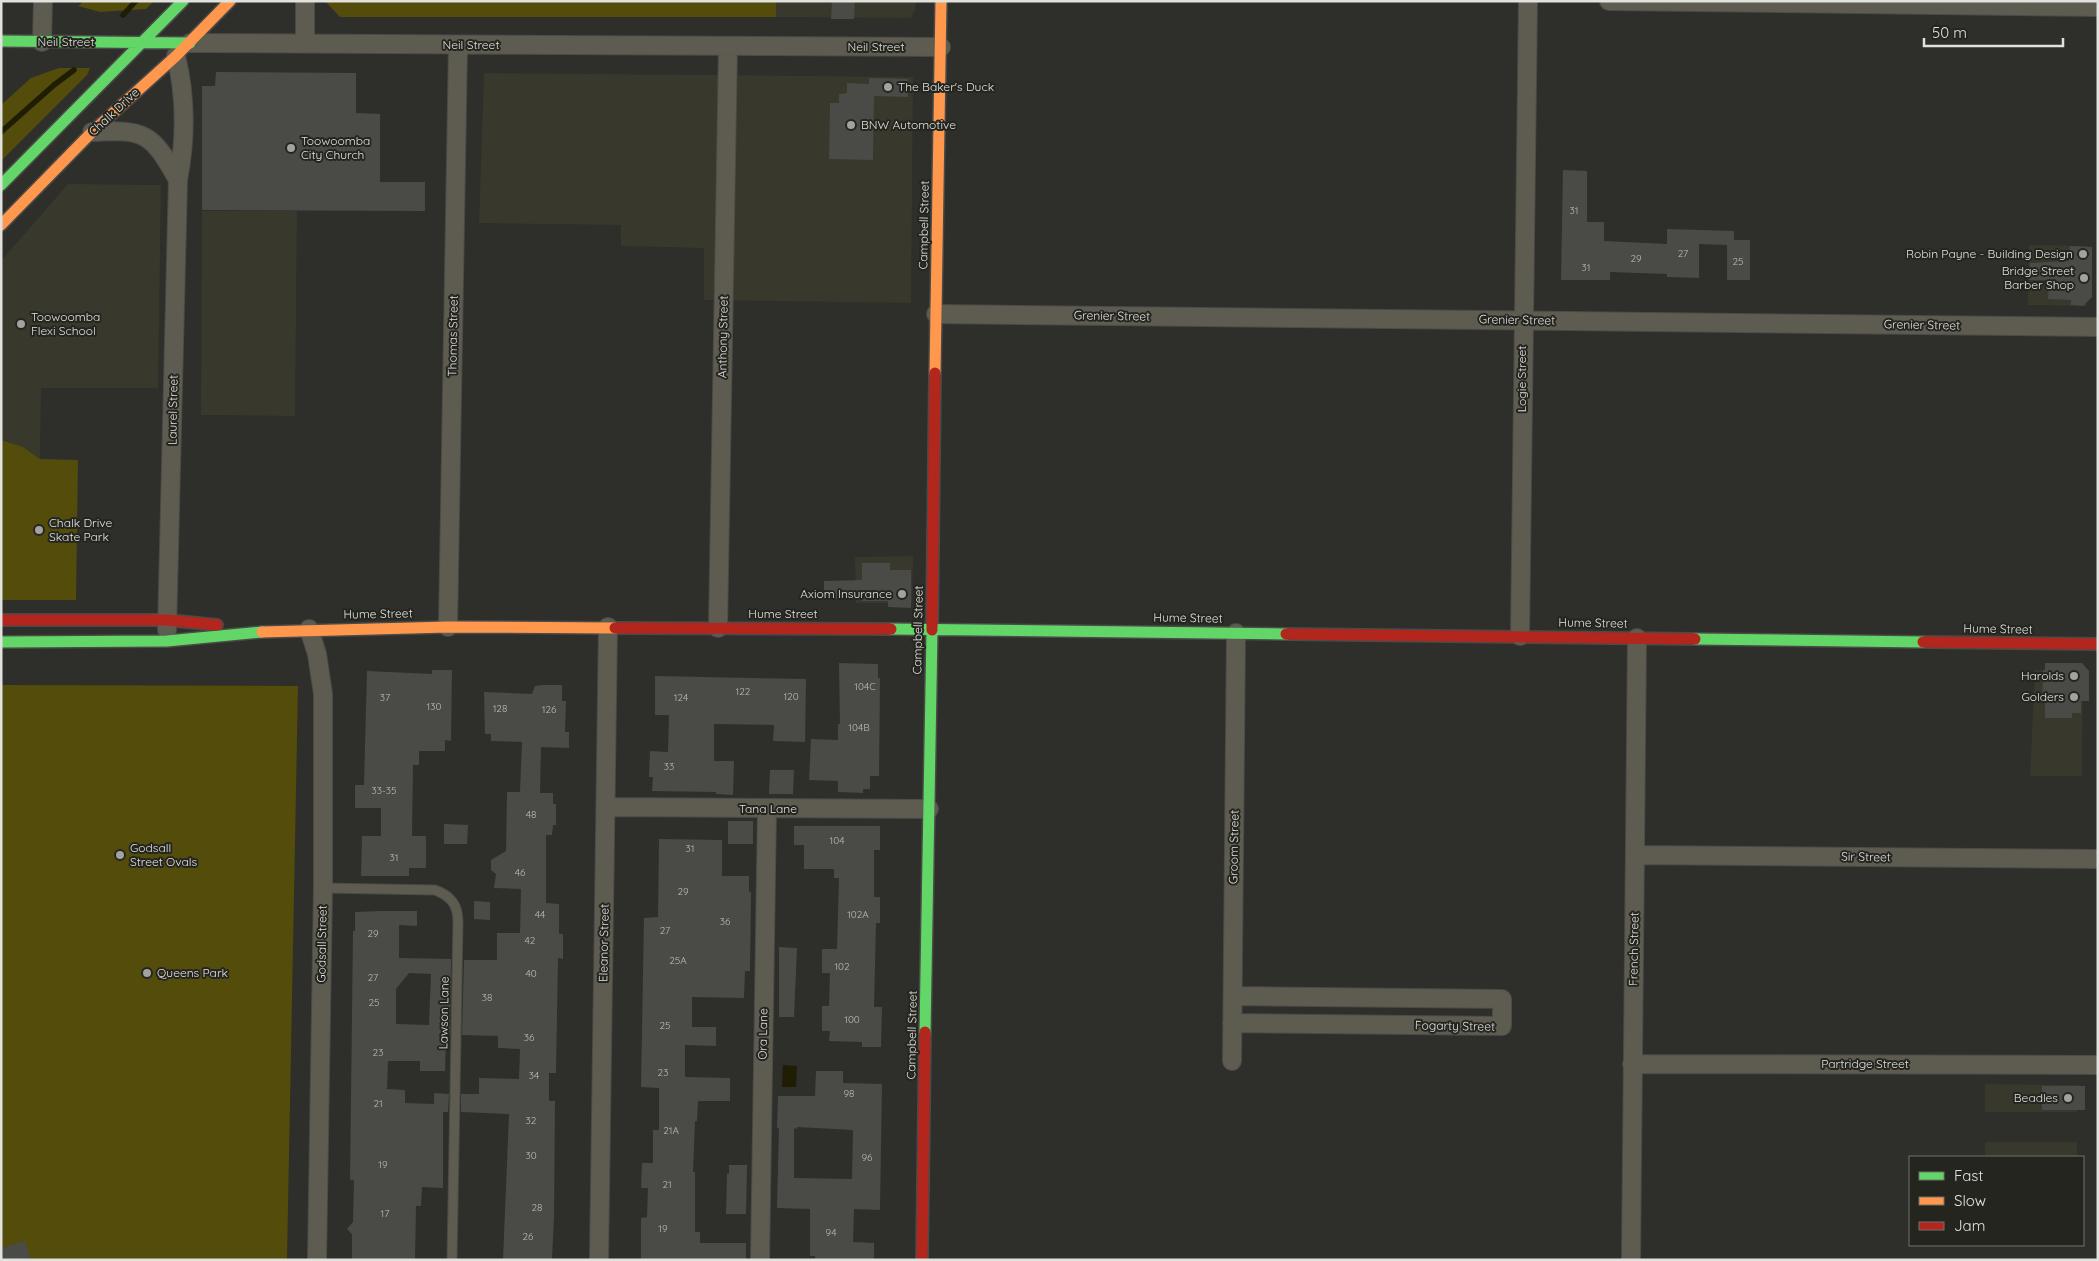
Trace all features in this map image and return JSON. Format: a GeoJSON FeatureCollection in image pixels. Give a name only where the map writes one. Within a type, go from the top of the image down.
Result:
{"type":"FeatureCollection","features":[{"type":"Feature","properties":{"kind":"main road"},"geometry":{"type":"LineString","coordinates":[[1,185],[183,1]]}},
{"type":"Feature","properties":{"kind":"main road","name":"Chalk Drive"},"geometry":{"type":"LineString","coordinates":[[1,226],[92,132],[190,43],[230,1]]}},
{"type":"Feature","properties":{"kind":"main road","name":"Campbell Street"},"geometry":{"type":"LineString","coordinates":[[922,1260],[941,1]]}},
{"type":"Feature","properties":{"kind":"main road","name":"Neil Street"},"geometry":{"type":"LineString","coordinates":[[1,41],[190,43]]}},
{"type":"Feature","properties":{"kind":"main road","name":"Hume Street"},"geometry":{"type":"LineString","coordinates":[[1,620],[167,620],[279,630],[448,627],[932,629],[2098,644]]}},
{"type":"Feature","properties":{"kind":"main road","name":"Hume Street"},"geometry":{"type":"LineString","coordinates":[[1,642],[167,641],[279,630]]}},
{"type":"Feature","properties":{"kind":"street"},"geometry":{"type":"LineString","coordinates":[[42,42],[43,1]]}},
{"type":"Feature","properties":{"kind":"street"},"geometry":{"type":"LineString","coordinates":[[305,1],[305,44]]}},
{"type":"Feature","properties":{"kind":"street","name":"Logie Street"},"geometry":{"type":"LineString","coordinates":[[1520,636],[1528,1]]}},
{"type":"Feature","properties":{"kind":"street"},"geometry":{"type":"LineString","coordinates":[[1609,1],[2098,6]]}},
{"type":"Feature","properties":{"kind":"street","name":"Neil Street"},"geometry":{"type":"LineString","coordinates":[[190,43],[941,47]]}},
{"type":"Feature","properties":{"kind":"street","name":"Thomas Street"},"geometry":{"type":"LineString","coordinates":[[448,627],[458,45]]}},
{"type":"Feature","properties":{"kind":"street","name":"Anthony Street"},"geometry":{"type":"LineString","coordinates":[[718,628],[728,46]]}},
{"type":"Feature","properties":{"kind":"street","name":"Laurel Street"},"geometry":{"type":"LineString","coordinates":[[167,641],[178,180],[183,152],[184,90],[176,56]]}},
{"type":"Feature","properties":{"kind":"street"},"geometry":{"type":"LineString","coordinates":[[92,132],[122,131],[142,135],[162,152],[178,180]]}},
{"type":"Feature","properties":{"kind":"street","name":"Grenier Street"},"geometry":{"type":"LineString","coordinates":[[936,314],[2098,327]]}},
{"type":"Feature","properties":{"kind":"street","name":"Eleanor Street"},"geometry":{"type":"LineString","coordinates":[[599,1260],[608,627]]}},
{"type":"Feature","properties":{"kind":"street","name":"Godsall Street"},"geometry":{"type":"LineString","coordinates":[[309,630],[317,654],[323,694],[317,1260]]}},
{"type":"Feature","properties":{"kind":"street","name":"Groom Street"},"geometry":{"type":"LineString","coordinates":[[1232,1061],[1236,632]]}},
{"type":"Feature","properties":{"kind":"street","name":"French Street"},"geometry":{"type":"LineString","coordinates":[[1631,1260],[1636,638]]}},
{"type":"Feature","properties":{"kind":"street","name":"Tana Lane"},"geometry":{"type":"LineString","coordinates":[[606,808],[929,809]]}},
{"type":"Feature","properties":{"kind":"street","name":"Ora Lane"},"geometry":{"type":"LineString","coordinates":[[760,1260],[767,809]]}},
{"type":"Feature","properties":{"kind":"street","name":"Sir Street"},"geometry":{"type":"LineString","coordinates":[[1635,855],[2098,859]]}},
{"type":"Feature","properties":{"kind":"street","name":"Fogarty Street"},"geometry":{"type":"LineString","coordinates":[[1232,1023],[1502,1026],[1502,999],[1233,996]]}},
{"type":"Feature","properties":{"kind":"street","name":"Partridge Street"},"geometry":{"type":"LineString","coordinates":[[1632,1064],[2098,1065]]}},
{"type":"Feature","properties":{"kind":"lane","name":"Lawson Lane"},"geometry":{"type":"LineString","coordinates":[[322,888],[435,890],[450,898],[455,905],[458,922],[452,1260]]}},
{"type":"Feature","properties":{"kind":"shaded area"},"geometry":{"type":"Polygon","coordinates":[[[84,1],[154,1],[146,9],[100,12],[78,6],[84,1]]]}},
{"type":"Feature","properties":{"kind":"shaded area"},"geometry":{"type":"Polygon","coordinates":[[[325,1],[776,1],[776,17],[340,17],[325,1]]]}},
{"type":"Feature","properties":{"kind":"shaded area"},"geometry":{"type":"Polygon","coordinates":[[[776,1],[916,1],[915,10],[911,18],[776,17],[776,1]]]}},
{"type":"Feature","properties":{"kind":"shaded area"},"geometry":{"type":"Polygon","coordinates":[[[59,68],[90,68],[87,75],[1,161],[1,105],[31,78],[59,68]]]}},
{"type":"Feature","properties":{"kind":"shaded area"},"geometry":{"type":"Polygon","coordinates":[[[484,73],[913,77],[911,303],[704,300],[704,248],[621,246],[621,225],[479,223],[484,73]]]}},
{"type":"Feature","properties":{"kind":"shaded area"},"geometry":{"type":"Polygon","coordinates":[[[68,184],[161,185],[158,388],[41,388],[40,459],[23,447],[1,440],[1,261],[68,184]]]}},
{"type":"Feature","properties":{"kind":"shaded area"},"geometry":{"type":"Polygon","coordinates":[[[202,211],[297,211],[295,416],[201,415],[202,211]]]}},
{"type":"Feature","properties":{"kind":"shaded area"},"geometry":{"type":"Polygon","coordinates":[[[2029,245],[2087,246],[2087,306],[2028,305],[2029,245]]]}},
{"type":"Feature","properties":{"kind":"shaded area","name":"Chalk Drive Skate Park"},"geometry":{"type":"Polygon","coordinates":[[[1,440],[23,447],[40,459],[78,460],[76,600],[1,600],[1,440]]]}},
{"type":"Feature","properties":{"kind":"shaded area"},"geometry":{"type":"Polygon","coordinates":[[[913,556],[912,603],[856,603],[855,557],[913,556]]]}},
{"type":"Feature","properties":{"kind":"shaded area"},"geometry":{"type":"Polygon","coordinates":[[[2035,670],[2083,672],[2082,776],[2030,776],[2035,670]]]}},
{"type":"Feature","properties":{"kind":"shaded area","name":"Queens Park"},"geometry":{"type":"Polygon","coordinates":[[[1,685],[298,686],[287,1260],[1,1260],[1,685]]]}},
{"type":"Feature","properties":{"kind":"shaded area"},"geometry":{"type":"Polygon","coordinates":[[[783,1065],[797,1066],[796,1087],[782,1087],[783,1065]]]}},
{"type":"Feature","properties":{"kind":"shaded area"},"geometry":{"type":"Polygon","coordinates":[[[1985,1084],[2078,1085],[2077,1112],[1985,1112],[1985,1084]]]}},
{"type":"Feature","properties":{"kind":"shaded area"},"geometry":{"type":"Polygon","coordinates":[[[1985,1142],[2077,1142],[2077,1156],[1985,1156],[1985,1142]]]}},
{"type":"Feature","properties":{"kind":"building"},"geometry":{"type":"Polygon","coordinates":[[[832,1],[855,1],[854,19],[831,19],[832,1]]]}},
{"type":"Feature","properties":{"kind":"building","name":"Toowoomba City Church"},"geometry":{"type":"Polygon","coordinates":[[[216,72],[356,73],[356,113],[380,114],[380,182],[425,182],[425,211],[202,210],[202,86],[215,86],[216,72]]]}},
{"type":"Feature","properties":{"kind":"building"},"geometry":{"type":"Polygon","coordinates":[[[869,78],[908,79],[908,97],[874,96],[873,160],[829,159],[830,103],[839,103],[839,94],[847,93],[847,83],[869,84],[869,78]]]}},
{"type":"Feature","properties":{"kind":"building"},"geometry":{"type":"Polygon","coordinates":[[[1563,170],[1587,171],[1587,222],[1604,222],[1604,241],[1667,244],[1667,229],[1734,231],[1734,240],[1750,240],[1750,280],[1727,280],[1727,245],[1699,244],[1699,278],[1667,277],[1667,274],[1610,272],[1610,280],[1561,280],[1563,170]]]}},
{"type":"Feature","properties":{"kind":"building"},"geometry":{"type":"Polygon","coordinates":[[[2070,246],[2092,247],[2092,297],[2083,306],[2071,305],[2071,300],[2048,299],[2049,280],[2029,280],[2030,263],[2069,261],[2070,246]]]}},
{"type":"Feature","properties":{"kind":"building"},"geometry":{"type":"Polygon","coordinates":[[[862,563],[890,563],[890,570],[911,570],[911,608],[888,607],[888,601],[862,601],[862,598],[824,599],[824,581],[862,580],[862,563]]]}},
{"type":"Feature","properties":{"kind":"building"},"geometry":{"type":"Polygon","coordinates":[[[839,663],[878,664],[878,678],[880,678],[879,776],[870,776],[870,789],[863,789],[863,793],[838,792],[838,781],[809,780],[811,739],[838,740],[838,724],[840,724],[839,663]]]}},
{"type":"Feature","properties":{"kind":"building"},"geometry":{"type":"Polygon","coordinates":[[[2045,663],[2082,663],[2089,671],[2089,701],[2081,701],[2081,713],[2072,713],[2072,718],[2045,718],[2045,702],[2042,702],[2045,663]]]}},
{"type":"Feature","properties":{"kind":"building"},"geometry":{"type":"Polygon","coordinates":[[[432,670],[452,670],[451,741],[445,740],[445,751],[419,751],[419,765],[413,765],[412,836],[426,836],[426,868],[409,868],[409,876],[361,876],[362,836],[381,836],[381,808],[355,808],[355,785],[364,785],[367,671],[432,674],[432,670]]]}},
{"type":"Feature","properties":{"kind":"building"},"geometry":{"type":"Polygon","coordinates":[[[655,676],[806,679],[805,742],[773,741],[774,725],[714,724],[714,761],[734,761],[733,795],[716,794],[716,792],[652,791],[653,777],[649,777],[650,751],[668,752],[669,715],[655,715],[655,676]]]}},
{"type":"Feature","properties":{"kind":"building"},"geometry":{"type":"Polygon","coordinates":[[[562,685],[562,701],[566,701],[565,732],[569,732],[569,748],[541,747],[540,793],[553,793],[553,804],[556,804],[556,825],[553,825],[552,835],[546,835],[546,903],[559,904],[559,934],[563,934],[563,959],[558,958],[556,1073],[549,1073],[549,1101],[555,1101],[552,1260],[503,1260],[509,1114],[461,1112],[461,1094],[479,1094],[479,1078],[519,1079],[520,1049],[498,1048],[498,1036],[462,1035],[464,960],[497,960],[497,933],[520,933],[521,889],[494,888],[496,874],[491,870],[491,860],[506,851],[507,792],[520,792],[522,742],[491,741],[491,734],[485,734],[484,692],[532,694],[535,686],[562,685]]]}},
{"type":"Feature","properties":{"kind":"building"},"geometry":{"type":"Polygon","coordinates":[[[770,770],[794,770],[793,794],[769,794],[770,770]]]}},
{"type":"Feature","properties":{"kind":"building"},"geometry":{"type":"Polygon","coordinates":[[[728,821],[753,821],[753,844],[728,844],[728,821]]]}},
{"type":"Feature","properties":{"kind":"building"},"geometry":{"type":"Polygon","coordinates":[[[444,824],[468,825],[467,844],[444,844],[444,824]]]}},
{"type":"Feature","properties":{"kind":"building"},"geometry":{"type":"Polygon","coordinates":[[[794,826],[880,826],[880,850],[874,850],[874,897],[880,897],[880,923],[876,923],[874,1007],[882,1007],[881,1047],[862,1047],[862,1042],[829,1041],[830,1031],[822,1031],[822,1006],[829,1006],[830,973],[822,973],[822,949],[837,949],[839,878],[834,878],[834,869],[804,869],[804,845],[794,845],[794,826]]]}},
{"type":"Feature","properties":{"kind":"building"},"geometry":{"type":"Polygon","coordinates":[[[659,839],[722,840],[722,876],[749,876],[749,892],[751,892],[750,971],[745,971],[744,998],[692,997],[692,1027],[716,1027],[716,1046],[685,1045],[685,1077],[730,1078],[730,1101],[698,1101],[697,1121],[695,1121],[693,1172],[695,1172],[695,1232],[700,1232],[700,1243],[746,1243],[746,1260],[641,1260],[641,1218],[647,1217],[648,1188],[641,1188],[642,1163],[653,1163],[653,1130],[659,1130],[659,1088],[641,1087],[644,918],[658,917],[659,839]]]}},
{"type":"Feature","properties":{"kind":"building"},"geometry":{"type":"Polygon","coordinates":[[[474,901],[490,902],[490,920],[474,919],[474,901]]]}},
{"type":"Feature","properties":{"kind":"building"},"geometry":{"type":"Polygon","coordinates":[[[417,911],[417,926],[399,925],[399,958],[451,959],[450,1035],[446,1035],[445,1071],[420,1071],[420,1061],[388,1061],[387,1089],[405,1090],[405,1103],[434,1104],[434,1093],[449,1094],[448,1112],[443,1112],[443,1188],[422,1187],[421,1206],[416,1206],[415,1260],[352,1260],[352,1234],[347,1229],[353,1222],[354,1180],[350,1180],[353,931],[355,931],[355,912],[417,911]],[[409,973],[396,989],[396,1024],[429,1025],[431,974],[409,973]]]}},
{"type":"Feature","properties":{"kind":"building"},"geometry":{"type":"Polygon","coordinates":[[[779,947],[797,948],[794,1017],[779,1017],[779,947]]]}},
{"type":"Feature","properties":{"kind":"building"},"geometry":{"type":"Polygon","coordinates":[[[816,1071],[843,1071],[843,1083],[882,1084],[880,1210],[854,1209],[853,1242],[874,1243],[874,1260],[815,1260],[815,1256],[810,1256],[810,1209],[777,1208],[778,1096],[815,1096],[816,1071]],[[794,1128],[794,1178],[852,1179],[853,1130],[794,1128]]]}},
{"type":"Feature","properties":{"kind":"building"},"geometry":{"type":"Polygon","coordinates":[[[2042,1086],[2085,1086],[2085,1110],[2042,1110],[2042,1086]]]}},
{"type":"Feature","properties":{"kind":"building"},"geometry":{"type":"Polygon","coordinates":[[[729,1165],[747,1165],[746,1214],[726,1214],[729,1165]]]}},
{"type":"Feature","properties":{"kind":"building"},"geometry":{"type":"Polygon","coordinates":[[[25,1241],[31,1260],[1,1260],[1,1248],[25,1241]]]}},
{"type":"Feature","properties":{"kind":"waterway"},"geometry":{"type":"LineString","coordinates":[[123,15],[136,1]]}},
{"type":"Feature","properties":{"kind":"waterway"},"geometry":{"type":"LineString","coordinates":[[1,132],[54,85],[74,70]]}},
{"type":"Feature","properties":{"kind":"traffic: fast"},"geometry":{"type":"LineString","coordinates":[[1,185],[183,1]]}},
{"type":"Feature","properties":{"kind":"traffic: fast"},"geometry":{"type":"LineString","coordinates":[[1,41],[190,43]]}},
{"type":"Feature","properties":{"kind":"traffic: fast"},"geometry":{"type":"LineString","coordinates":[[891,629],[1286,634]]}},
{"type":"Feature","properties":{"kind":"traffic: fast"},"geometry":{"type":"LineString","coordinates":[[925,1032],[932,630]]}},
{"type":"Feature","properties":{"kind":"traffic: fast"},"geometry":{"type":"LineString","coordinates":[[1,642],[167,641],[262,632]]}},
{"type":"Feature","properties":{"kind":"traffic: fast"},"geometry":{"type":"LineString","coordinates":[[1695,639],[1923,642]]}},
{"type":"Feature","properties":{"kind":"traffic: slow"},"geometry":{"type":"LineString","coordinates":[[1,225],[92,132],[176,56],[230,1]]}},
{"type":"Feature","properties":{"kind":"traffic: slow"},"geometry":{"type":"LineString","coordinates":[[935,373],[941,1]]}},
{"type":"Feature","properties":{"kind":"traffic: slow"},"geometry":{"type":"LineString","coordinates":[[262,632],[448,627],[615,628]]}},
{"type":"Feature","properties":{"kind":"traffic: jam"},"geometry":{"type":"LineString","coordinates":[[932,630],[935,373]]}},
{"type":"Feature","properties":{"kind":"traffic: jam"},"geometry":{"type":"LineString","coordinates":[[1,620],[167,620],[217,625]]}},
{"type":"Feature","properties":{"kind":"traffic: jam"},"geometry":{"type":"LineString","coordinates":[[615,628],[891,629]]}},
{"type":"Feature","properties":{"kind":"traffic: jam"},"geometry":{"type":"LineString","coordinates":[[1286,634],[1695,639]]}},
{"type":"Feature","properties":{"kind":"traffic: jam"},"geometry":{"type":"LineString","coordinates":[[1923,642],[2098,644]]}},
{"type":"Feature","properties":{"kind":"traffic: jam"},"geometry":{"type":"LineString","coordinates":[[922,1260],[925,1032]]}},
{"type":"Feature","properties":{"kind":"place","name":"The Baker's Duck"},"geometry":{"type":"Point","coordinates":[888,87]}},
{"type":"Feature","properties":{"kind":"place","name":"BNW Automotive"},"geometry":{"type":"Point","coordinates":[851,125]}},
{"type":"Feature","properties":{"kind":"place","name":"Toowoomba City Church"},"geometry":{"type":"Point","coordinates":[291,148]}},
{"type":"Feature","properties":{"kind":"place","name":"Robin Payne - Building Design"},"geometry":{"type":"Point","coordinates":[2083,254]}},
{"type":"Feature","properties":{"kind":"place","name":"Bridge Street Barber Shop"},"geometry":{"type":"Point","coordinates":[2084,278]}},
{"type":"Feature","properties":{"kind":"place","name":"Toowoomba Flexi School"},"geometry":{"type":"Point","coordinates":[21,324]}},
{"type":"Feature","properties":{"kind":"place","name":"Chalk Drive Skate Park"},"geometry":{"type":"Point","coordinates":[39,530]}},
{"type":"Feature","properties":{"kind":"place","name":"Axiom Insurance"},"geometry":{"type":"Point","coordinates":[902,594]}},
{"type":"Feature","properties":{"kind":"place","name":"Harolds"},"geometry":{"type":"Point","coordinates":[2074,676]}},
{"type":"Feature","properties":{"kind":"place","name":"Golders"},"geometry":{"type":"Point","coordinates":[2074,697]}},
{"type":"Feature","properties":{"kind":"place","name":"Godsall Street Ovals"},"geometry":{"type":"Point","coordinates":[120,855]}},
{"type":"Feature","properties":{"kind":"place","name":"Queens Park"},"geometry":{"type":"Point","coordinates":[147,973]}},
{"type":"Feature","properties":{"kind":"place","name":"Beadles"},"geometry":{"type":"Point","coordinates":[2068,1098]}}]}
